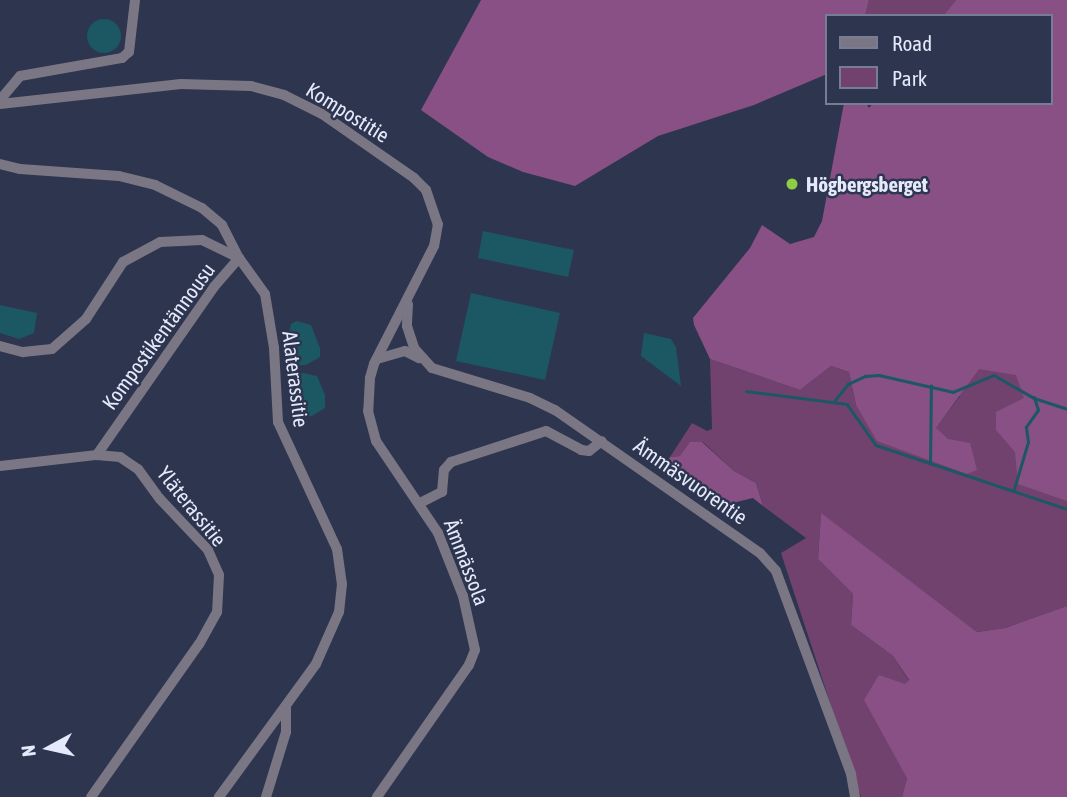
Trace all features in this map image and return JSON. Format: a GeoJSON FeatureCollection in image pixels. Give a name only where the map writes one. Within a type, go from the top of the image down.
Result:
{"type":"FeatureCollection","features":[{"type":"Feature","properties":{"kind":"street"},"geometry":{"type":"LineString","coordinates":[[0,102],[20,76],[121,58],[129,52],[135,0]]}},
{"type":"Feature","properties":{"kind":"street","name":"Kompostitie"},"geometry":{"type":"LineString","coordinates":[[0,102],[181,84],[251,86],[284,95],[322,114],[414,178],[426,190],[438,224],[434,246],[410,297]]}},
{"type":"Feature","properties":{"kind":"street","name":"Kompostikentännousu"},"geometry":{"type":"LineString","coordinates":[[0,164],[20,169],[90,172],[155,185],[202,208],[222,225],[239,258],[215,287],[97,455]]}},
{"type":"Feature","properties":{"kind":"street","name":"Alaterassitie"},"geometry":{"type":"LineString","coordinates":[[0,346],[23,352],[52,349],[86,319],[123,262],[160,242],[202,240],[239,258],[265,294],[274,348],[278,422],[337,549],[342,584],[339,612],[329,640],[286,706],[251,749],[219,797]]}},
{"type":"Feature","properties":{"kind":"street"},"geometry":{"type":"LineString","coordinates":[[410,297],[406,314],[407,326],[422,360]]}},
{"type":"Feature","properties":{"kind":"street","name":"Ämmässola"},"geometry":{"type":"LineString","coordinates":[[377,797],[470,665],[475,650],[463,596],[438,533],[384,454],[371,426],[368,396],[377,359],[410,297]]}},
{"type":"Feature","properties":{"kind":"street","name":"Ämmäsvuorentie"},"geometry":{"type":"LineString","coordinates":[[377,359],[405,351],[445,374],[530,398],[555,410],[760,553],[776,571],[853,782],[855,797]]}},
{"type":"Feature","properties":{"kind":"street"},"geometry":{"type":"LineString","coordinates":[[420,503],[442,492],[444,470],[451,462],[546,431],[582,450],[589,451],[602,441]]}},
{"type":"Feature","properties":{"kind":"street","name":"Yläterassitie"},"geometry":{"type":"LineString","coordinates":[[0,466],[97,455],[120,457],[138,469],[160,499],[208,550],[219,575],[217,612],[199,644],[92,797]]}},
{"type":"Feature","properties":{"kind":"street"},"geometry":{"type":"LineString","coordinates":[[266,797],[286,732],[286,706]]}},
{"type":"Feature","properties":{"kind":"green space"},"geometry":{"type":"Polygon","coordinates":[[[869,0],[956,0],[945,14],[866,14],[869,0]]]}},
{"type":"Feature","properties":{"kind":"green space"},"geometry":{"type":"Polygon","coordinates":[[[1067,349],[1067,606],[1005,628],[977,632],[821,514],[818,559],[853,594],[851,625],[893,656],[909,681],[905,684],[907,778],[902,797],[861,797],[781,553],[806,538],[763,506],[756,483],[734,471],[703,442],[680,456],[670,457],[692,423],[707,431],[712,429],[710,359],[800,390],[831,366],[849,372],[856,405],[948,439],[935,429],[960,396],[864,368],[1067,349]]]}},
{"type":"Feature","properties":{"kind":"shaded area"},"geometry":{"type":"Polygon","coordinates":[[[481,0],[869,0],[866,14],[825,14],[825,75],[754,105],[658,136],[575,186],[523,172],[488,157],[421,110],[481,0]]]}},
{"type":"Feature","properties":{"kind":"shaded area"},"geometry":{"type":"Polygon","coordinates":[[[956,0],[1067,0],[1067,501],[1018,484],[1015,452],[996,430],[996,412],[1024,398],[1016,375],[979,369],[936,428],[948,439],[970,443],[977,470],[967,474],[877,441],[856,405],[849,372],[831,366],[800,390],[710,359],[694,325],[693,318],[750,248],[762,225],[790,244],[814,237],[822,221],[844,105],[867,105],[869,108],[871,105],[1053,105],[1053,14],[945,14],[956,0]]]}},
{"type":"Feature","properties":{"kind":"shaded area"},"geometry":{"type":"Polygon","coordinates":[[[104,19],[116,24],[121,36],[116,48],[104,53],[92,48],[87,36],[92,24],[104,19]]]}},
{"type":"Feature","properties":{"kind":"shaded area"},"geometry":{"type":"Polygon","coordinates":[[[483,231],[574,250],[568,277],[478,258],[483,231]]]}},
{"type":"Feature","properties":{"kind":"shaded area"},"geometry":{"type":"Polygon","coordinates":[[[471,293],[560,313],[545,380],[456,361],[471,293]]]}},
{"type":"Feature","properties":{"kind":"shaded area"},"geometry":{"type":"Polygon","coordinates":[[[0,305],[37,313],[34,333],[19,339],[0,333],[0,305]]]}},
{"type":"Feature","properties":{"kind":"shaded area"},"geometry":{"type":"Polygon","coordinates":[[[297,321],[311,325],[320,348],[320,357],[306,365],[291,361],[287,341],[291,324],[297,321]]]}},
{"type":"Feature","properties":{"kind":"shaded area"},"geometry":{"type":"Polygon","coordinates":[[[644,333],[671,339],[676,347],[681,386],[641,356],[644,333]]]}},
{"type":"Feature","properties":{"kind":"shaded area"},"geometry":{"type":"Polygon","coordinates":[[[303,373],[317,376],[325,395],[325,408],[312,416],[304,417],[297,412],[292,392],[297,375],[303,373]]]}},
{"type":"Feature","properties":{"kind":"shaded area"},"geometry":{"type":"Polygon","coordinates":[[[690,442],[702,442],[734,471],[756,483],[763,506],[753,498],[716,507],[662,469],[670,457],[680,456],[690,442]]]}},
{"type":"Feature","properties":{"kind":"shaded area"},"geometry":{"type":"Polygon","coordinates":[[[821,513],[977,632],[1005,628],[1067,606],[1067,797],[902,797],[907,778],[864,700],[879,675],[905,684],[909,680],[893,656],[851,625],[853,594],[818,559],[821,513]]]}},
{"type":"Feature","properties":{"kind":"waterway"},"geometry":{"type":"LineString","coordinates":[[835,400],[848,384],[865,376],[879,375],[953,392],[994,375],[1034,398],[1067,409]]}},
{"type":"Feature","properties":{"kind":"waterway"},"geometry":{"type":"LineString","coordinates":[[930,464],[931,386]]}},
{"type":"Feature","properties":{"kind":"waterway"},"geometry":{"type":"LineString","coordinates":[[746,391],[847,404],[876,445],[1067,509]]}},
{"type":"Feature","properties":{"kind":"waterway"},"geometry":{"type":"LineString","coordinates":[[1014,489],[1028,442],[1026,427],[1038,410],[1034,398]]}},
{"type":"Feature","properties":{"kind":"place","name":"Högbergsberget"},"geometry":{"type":"Point","coordinates":[792,184]}}]}
